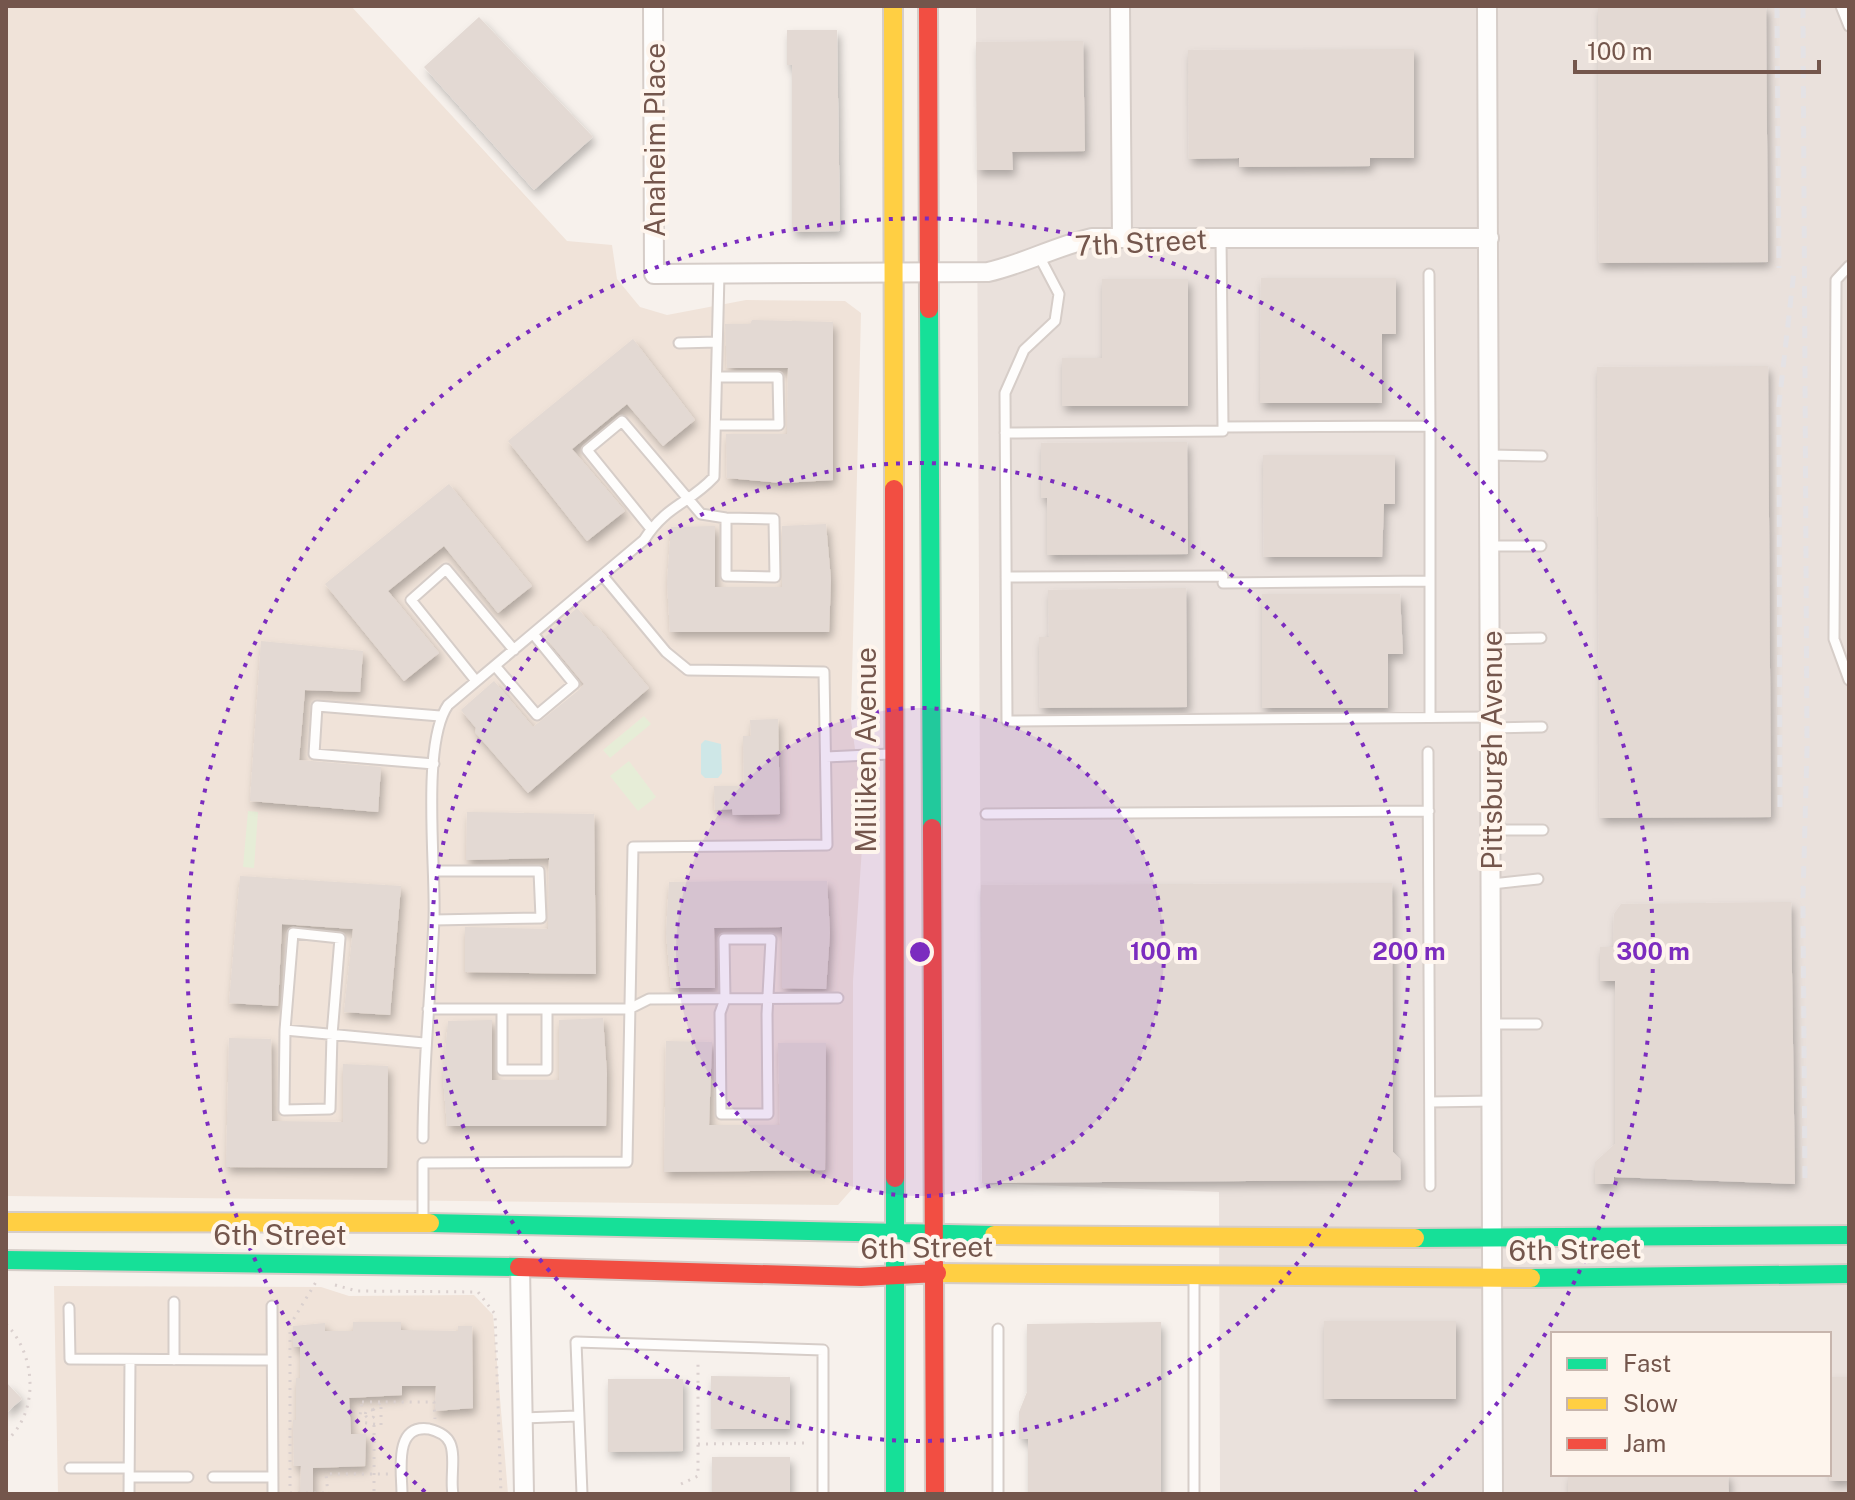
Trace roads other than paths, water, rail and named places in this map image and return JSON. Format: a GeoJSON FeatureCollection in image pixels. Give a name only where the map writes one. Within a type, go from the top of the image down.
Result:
{"type":"FeatureCollection","features":[{"type":"Feature","properties":{"kind":"main road","name":"Milliken Avenue"},"geometry":{"type":"LineString","coordinates":[[893,6],[895,1494]]}},
{"type":"Feature","properties":{"kind":"main road"},"geometry":{"type":"LineString","coordinates":[[928,6],[935,1494]]}},
{"type":"Feature","properties":{"kind":"main road","name":"6th Street"},"geometry":{"type":"LineString","coordinates":[[6,1222],[423,1223],[933,1234],[1494,1239],[1849,1235]]}},
{"type":"Feature","properties":{"kind":"main road","name":"6th Street"},"geometry":{"type":"LineString","coordinates":[[6,1260],[894,1276],[1494,1278],[1849,1274]]}},
{"type":"Feature","properties":{"kind":"street","name":"Anaheim Place"},"geometry":{"type":"LineString","coordinates":[[653,6],[654,274]]}},
{"type":"Feature","properties":{"kind":"street"},"geometry":{"type":"LineString","coordinates":[[1120,6],[1122,238]]}},
{"type":"Feature","properties":{"kind":"street","name":"Pittsburgh Avenue"},"geometry":{"type":"LineString","coordinates":[[1487,6],[1493,1494]]}},
{"type":"Feature","properties":{"kind":"street","name":"7th Street"},"geometry":{"type":"LineString","coordinates":[[654,274],[988,272],[1039,256],[1064,244],[1092,238],[1489,238]]}},
{"type":"Feature","properties":{"kind":"street"},"geometry":{"type":"LineString","coordinates":[[520,1267],[524,1494]]}},
{"type":"Feature","properties":{"kind":"lane"},"geometry":{"type":"LineString","coordinates":[[1841,6],[1849,26]]}},
{"type":"Feature","properties":{"kind":"lane"},"geometry":{"type":"LineString","coordinates":[[1221,238],[1223,427],[1430,426]]}},
{"type":"Feature","properties":{"kind":"lane"},"geometry":{"type":"LineString","coordinates":[[1039,256],[1059,294],[1055,321],[1024,350],[1005,393],[1007,721],[1430,717],[1542,727]]}},
{"type":"Feature","properties":{"kind":"lane"},"geometry":{"type":"LineString","coordinates":[[1849,266],[1836,280],[1834,639],[1849,680]]}},
{"type":"Feature","properties":{"kind":"lane"},"geometry":{"type":"LineString","coordinates":[[423,1138],[424,1043],[436,871],[434,764],[440,716],[476,681],[644,540],[661,516],[714,477],[719,274]]}},
{"type":"Feature","properties":{"kind":"lane"},"geometry":{"type":"LineString","coordinates":[[1429,274],[1430,717]]}},
{"type":"Feature","properties":{"kind":"lane"},"geometry":{"type":"LineString","coordinates":[[679,343],[717,342]]}},
{"type":"Feature","properties":{"kind":"lane"},"geometry":{"type":"LineString","coordinates":[[717,377],[778,377],[779,425],[717,425]]}},
{"type":"Feature","properties":{"kind":"lane"},"geometry":{"type":"LineString","coordinates":[[651,529],[587,450],[622,421],[701,514],[774,519],[775,577],[726,576],[726,518]]}},
{"type":"Feature","properties":{"kind":"lane"},"geometry":{"type":"LineString","coordinates":[[1005,433],[1223,431]]}},
{"type":"Feature","properties":{"kind":"lane"},"geometry":{"type":"LineString","coordinates":[[1490,455],[1542,456]]}},
{"type":"Feature","properties":{"kind":"lane"},"geometry":{"type":"LineString","coordinates":[[1490,546],[1541,546]]}},
{"type":"Feature","properties":{"kind":"lane"},"geometry":{"type":"LineString","coordinates":[[476,681],[411,600],[446,569],[514,650]]}},
{"type":"Feature","properties":{"kind":"lane"},"geometry":{"type":"LineString","coordinates":[[423,1223],[423,1163],[627,1162],[633,847],[827,845],[824,672],[688,670],[666,652],[603,576]]}},
{"type":"Feature","properties":{"kind":"lane"},"geometry":{"type":"LineString","coordinates":[[1006,577],[1430,581]]}},
{"type":"Feature","properties":{"kind":"lane"},"geometry":{"type":"LineString","coordinates":[[496,667],[537,715],[574,684],[534,635]]}},
{"type":"Feature","properties":{"kind":"lane"},"geometry":{"type":"LineString","coordinates":[[1491,639],[1541,638]]}},
{"type":"Feature","properties":{"kind":"lane"},"geometry":{"type":"LineString","coordinates":[[434,764],[314,754],[317,706],[440,716]]}},
{"type":"Feature","properties":{"kind":"lane"},"geometry":{"type":"LineString","coordinates":[[1428,752],[1430,1186]]}},
{"type":"Feature","properties":{"kind":"lane"},"geometry":{"type":"LineString","coordinates":[[826,757],[893,754]]}},
{"type":"Feature","properties":{"kind":"lane"},"geometry":{"type":"LineString","coordinates":[[986,814],[1429,811]]}},
{"type":"Feature","properties":{"kind":"lane"},"geometry":{"type":"LineString","coordinates":[[1492,830],[1543,830]]}},
{"type":"Feature","properties":{"kind":"lane"},"geometry":{"type":"LineString","coordinates":[[434,920],[541,918],[539,871],[436,871]]}},
{"type":"Feature","properties":{"kind":"lane"},"geometry":{"type":"LineString","coordinates":[[1492,884],[1538,879]]}},
{"type":"Feature","properties":{"kind":"lane"},"geometry":{"type":"LineString","coordinates":[[293,933],[340,938],[332,1035],[330,1109],[284,1110],[285,1030],[293,933]]}},
{"type":"Feature","properties":{"kind":"lane"},"geometry":{"type":"LineString","coordinates":[[724,939],[771,939],[770,999],[767,1014],[768,1114],[721,1114],[720,1013],[725,999],[724,939]]}},
{"type":"Feature","properties":{"kind":"lane"},"geometry":{"type":"LineString","coordinates":[[428,1009],[629,1009],[649,999],[838,998]]}},
{"type":"Feature","properties":{"kind":"lane"},"geometry":{"type":"LineString","coordinates":[[502,1010],[502,1070],[547,1070],[547,1010]]}},
{"type":"Feature","properties":{"kind":"lane"},"geometry":{"type":"LineString","coordinates":[[1493,1024],[1537,1024]]}},
{"type":"Feature","properties":{"kind":"lane"},"geometry":{"type":"LineString","coordinates":[[285,1030],[424,1043]]}},
{"type":"Feature","properties":{"kind":"lane"},"geometry":{"type":"LineString","coordinates":[[1430,1102],[1493,1101]]}},
{"type":"Feature","properties":{"kind":"lane"},"geometry":{"type":"LineString","coordinates":[[1194,1275],[1194,1494]]}},
{"type":"Feature","properties":{"kind":"lane"},"geometry":{"type":"LineString","coordinates":[[174,1302],[174,1360]]}},
{"type":"Feature","properties":{"kind":"lane"},"geometry":{"type":"LineString","coordinates":[[272,1306],[273,1494]]}},
{"type":"Feature","properties":{"kind":"lane"},"geometry":{"type":"LineString","coordinates":[[69,1308],[70,1359],[272,1360]]}},
{"type":"Feature","properties":{"kind":"lane"},"geometry":{"type":"LineString","coordinates":[[998,1329],[998,1494]]}},
{"type":"Feature","properties":{"kind":"lane"},"geometry":{"type":"LineString","coordinates":[[582,1494],[576,1342],[823,1350],[823,1494]]}},
{"type":"Feature","properties":{"kind":"lane"},"geometry":{"type":"LineString","coordinates":[[129,1494],[130,1360]]}},
{"type":"Feature","properties":{"kind":"lane"},"geometry":{"type":"LineString","coordinates":[[523,1418],[577,1416]]}},
{"type":"Feature","properties":{"kind":"lane"},"geometry":{"type":"LineString","coordinates":[[402,1494],[402,1444],[409,1433],[426,1428],[435,1431],[450,1444],[453,1494]]}},
{"type":"Feature","properties":{"kind":"lane"},"geometry":{"type":"LineString","coordinates":[[70,1468],[188,1477]]}},
{"type":"Feature","properties":{"kind":"lane"},"geometry":{"type":"LineString","coordinates":[[213,1477],[273,1477]]}},
{"type":"Feature","properties":{"kind":"water"},"geometry":{"type":"Polygon","coordinates":[[[705,740],[721,744],[722,773],[718,778],[705,778],[701,774],[701,744],[705,740]]]}},
{"type":"Feature","properties":{"kind":"railway"},"geometry":{"type":"LineString","coordinates":[[1777,6],[1779,268]]}},
{"type":"Feature","properties":{"kind":"railway"},"geometry":{"type":"LineString","coordinates":[[1803,6],[1807,749],[1803,897],[1805,1182]]}},
{"type":"Feature","properties":{"kind":"railway"},"geometry":{"type":"LineString","coordinates":[[1780,807],[1779,404],[1794,271]]}}]}
